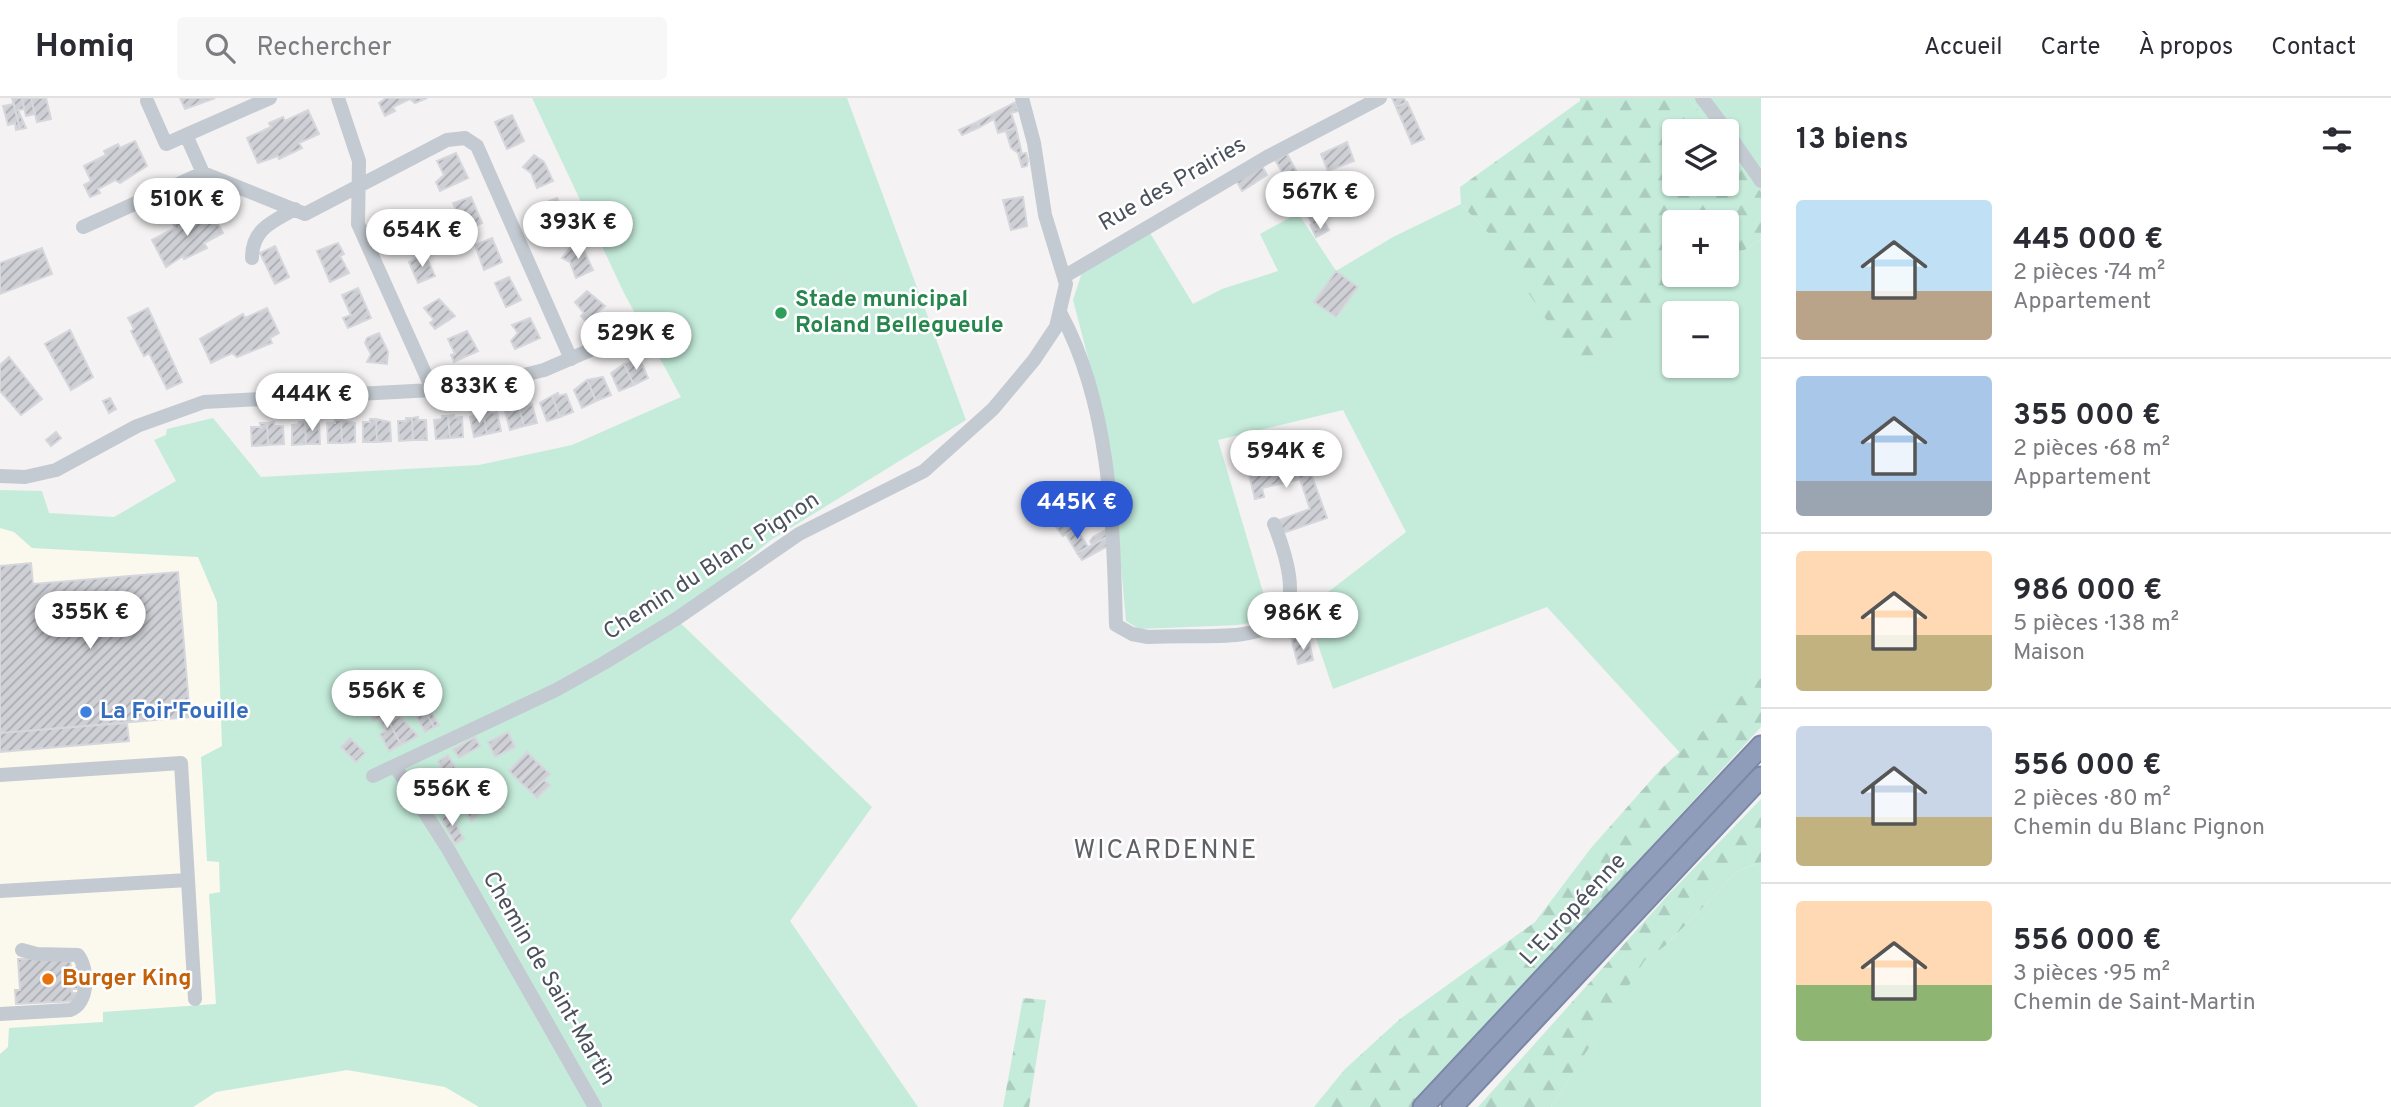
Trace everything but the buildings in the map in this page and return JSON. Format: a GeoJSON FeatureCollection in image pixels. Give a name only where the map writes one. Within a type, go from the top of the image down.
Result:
{"type":"FeatureCollection","features":[{"type":"Feature","properties":{"kind":"highway","name":"L'Européenne"},"geometry":{"type":"LineString","coordinates":[[1423,1107],[1761,746]]}},
{"type":"Feature","properties":{"kind":"highway","name":"L'Européenne"},"geometry":{"type":"LineString","coordinates":[[1452,1107],[1761,777]]}},
{"type":"Feature","properties":{"kind":"street"},"geometry":{"type":"LineString","coordinates":[[147,101],[166,144],[270,98]]}},
{"type":"Feature","properties":{"kind":"street"},"geometry":{"type":"LineString","coordinates":[[338,98],[359,161],[358,224],[433,391]]}},
{"type":"Feature","properties":{"kind":"street"},"geometry":{"type":"LineString","coordinates":[[1022,98],[1034,143],[1045,215],[1065,276],[1061,314],[1073,338],[1098,419],[1110,508],[1116,625],[1132,634],[1148,637],[1251,632],[1269,628],[1279,621],[1290,605],[1292,593],[1285,554],[1274,524]]}},
{"type":"Feature","properties":{"kind":"street","name":"Rue des Prairies"},"geometry":{"type":"LineString","coordinates":[[1065,276],[1267,157],[1380,98]]}},
{"type":"Feature","properties":{"kind":"street"},"geometry":{"type":"LineString","coordinates":[[1702,98],[1717,119]]}},
{"type":"Feature","properties":{"kind":"street"},"geometry":{"type":"LineString","coordinates":[[186,135],[202,173]]}},
{"type":"Feature","properties":{"kind":"street"},"geometry":{"type":"LineString","coordinates":[[82,227],[202,173],[306,214],[398,164],[453,139],[465,138],[474,142],[571,359]]}},
{"type":"Feature","properties":{"kind":"street"},"geometry":{"type":"LineString","coordinates":[[1739,149],[1761,181]]}},
{"type":"Feature","properties":{"kind":"street"},"geometry":{"type":"LineString","coordinates":[[252,258],[255,239],[261,229],[295,209]]}},
{"type":"Feature","properties":{"kind":"street","name":"Chemin du Blanc Pignon"},"geometry":{"type":"LineString","coordinates":[[373,776],[567,684],[676,619],[799,534],[924,471],[977,426],[1013,388],[1040,353],[1061,314]]}},
{"type":"Feature","properties":{"kind":"street"},"geometry":{"type":"LineString","coordinates":[[0,476],[25,477],[45,474],[164,414],[204,402],[471,388],[514,379],[571,359],[638,330]]}},
{"type":"Feature","properties":{"kind":"street"},"geometry":{"type":"LineString","coordinates":[[0,775],[181,763],[195,999]]}},
{"type":"Feature","properties":{"kind":"street","name":"Chemin de Saint-Martin"},"geometry":{"type":"LineString","coordinates":[[394,766],[447,849],[595,1107]]}},
{"type":"Feature","properties":{"kind":"street"},"geometry":{"type":"LineString","coordinates":[[0,891],[188,880]]}},
{"type":"Feature","properties":{"kind":"street"},"geometry":{"type":"LineString","coordinates":[[0,1014],[70,1010],[84,999],[83,967],[78,955],[37,954],[22,950]]}},
{"type":"Feature","properties":{"kind":"shaded area"},"geometry":{"type":"Polygon","coordinates":[[[0,528],[14,532],[32,548],[198,557],[217,602],[222,746],[207,861],[219,861],[220,893],[209,894],[216,1004],[104,1012],[103,1022],[9,1028],[8,1047],[0,1054],[0,528]]]}},
{"type":"Feature","properties":{"kind":"shaded area"},"geometry":{"type":"Polygon","coordinates":[[[347,1070],[446,1087],[479,1107],[194,1107],[216,1092],[347,1070]]]}},
{"type":"Feature","properties":{"kind":"green space"},"geometry":{"type":"Polygon","coordinates":[[[532,98],[847,98],[966,420],[771,540],[710,590],[672,615],[872,807],[790,921],[918,1107],[479,1107],[445,1087],[347,1070],[216,1092],[193,1107],[0,1107],[0,1054],[8,1047],[9,1028],[103,1022],[103,1012],[216,1004],[209,894],[220,892],[219,862],[207,861],[201,757],[222,746],[217,602],[198,557],[32,548],[14,532],[0,528],[0,490],[42,491],[49,513],[114,517],[176,481],[154,440],[166,435],[167,429],[213,418],[261,477],[479,465],[572,445],[681,397],[624,293],[532,98]]]}},
{"type":"Feature","properties":{"kind":"green space"},"geometry":{"type":"Polygon","coordinates":[[[1580,98],[1689,98],[1705,119],[1662,119],[1662,196],[1739,196],[1739,164],[1761,192],[1761,239],[1739,254],[1739,210],[1662,210],[1662,287],[1690,287],[1671,301],[1662,301],[1662,307],[1578,367],[1489,234],[1461,204],[1460,187],[1580,101],[1580,98]]]}},
{"type":"Feature","properties":{"kind":"green space"},"geometry":{"type":"Polygon","coordinates":[[[1689,98],[1761,98],[1761,192],[1739,164],[1739,119],[1705,119],[1689,98]]]}},
{"type":"Feature","properties":{"kind":"green space"},"geometry":{"type":"Polygon","coordinates":[[[1461,204],[1489,234],[1662,273],[1662,287],[1739,287],[1739,254],[1761,239],[1761,678],[1682,755],[1547,607],[1333,689],[1306,609],[1406,532],[1343,410],[1218,440],[1271,619],[1238,625],[1139,629],[1126,621],[1113,479],[1095,384],[1073,300],[1087,257],[1144,223],[1193,304],[1222,289],[1278,271],[1260,234],[1298,213],[1336,271],[1393,237],[1461,204]]]}},
{"type":"Feature","properties":{"kind":"green space"},"geometry":{"type":"Polygon","coordinates":[[[1761,678],[1761,727],[1412,1107],[1314,1107],[1345,1069],[1400,1019],[1535,922],[1591,848],[1661,769],[1761,678]]]}},
{"type":"Feature","properties":{"kind":"green space"},"geometry":{"type":"Polygon","coordinates":[[[1761,799],[1761,862],[1738,871],[1665,946],[1645,960],[1551,1107],[1478,1107],[1669,894],[1761,799]]]}},
{"type":"Feature","properties":{"kind":"green space"},"geometry":{"type":"Polygon","coordinates":[[[1761,862],[1761,1107],[1551,1107],[1645,959],[1665,946],[1738,871],[1761,862]]]}},
{"type":"Feature","properties":{"kind":"green space"},"geometry":{"type":"Polygon","coordinates":[[[1023,998],[1046,1000],[1029,1107],[1003,1107],[1023,998]]]}},
{"type":"Feature","properties":{"kind":"place","name":"Stade municipal Roland Bellegueule"},"geometry":{"type":"Point","coordinates":[781,313]}},
{"type":"Feature","properties":{"kind":"place","name":"La Foir'Fouille"},"geometry":{"type":"Point","coordinates":[86,712]}},
{"type":"Feature","properties":{"kind":"place","name":"Burger King"},"geometry":{"type":"Point","coordinates":[48,979]}},
{"type":"Feature","properties":{"kind":"district","name":"WICARDENNE"},"geometry":{"type":"Point","coordinates":[1166,851]}}]}
